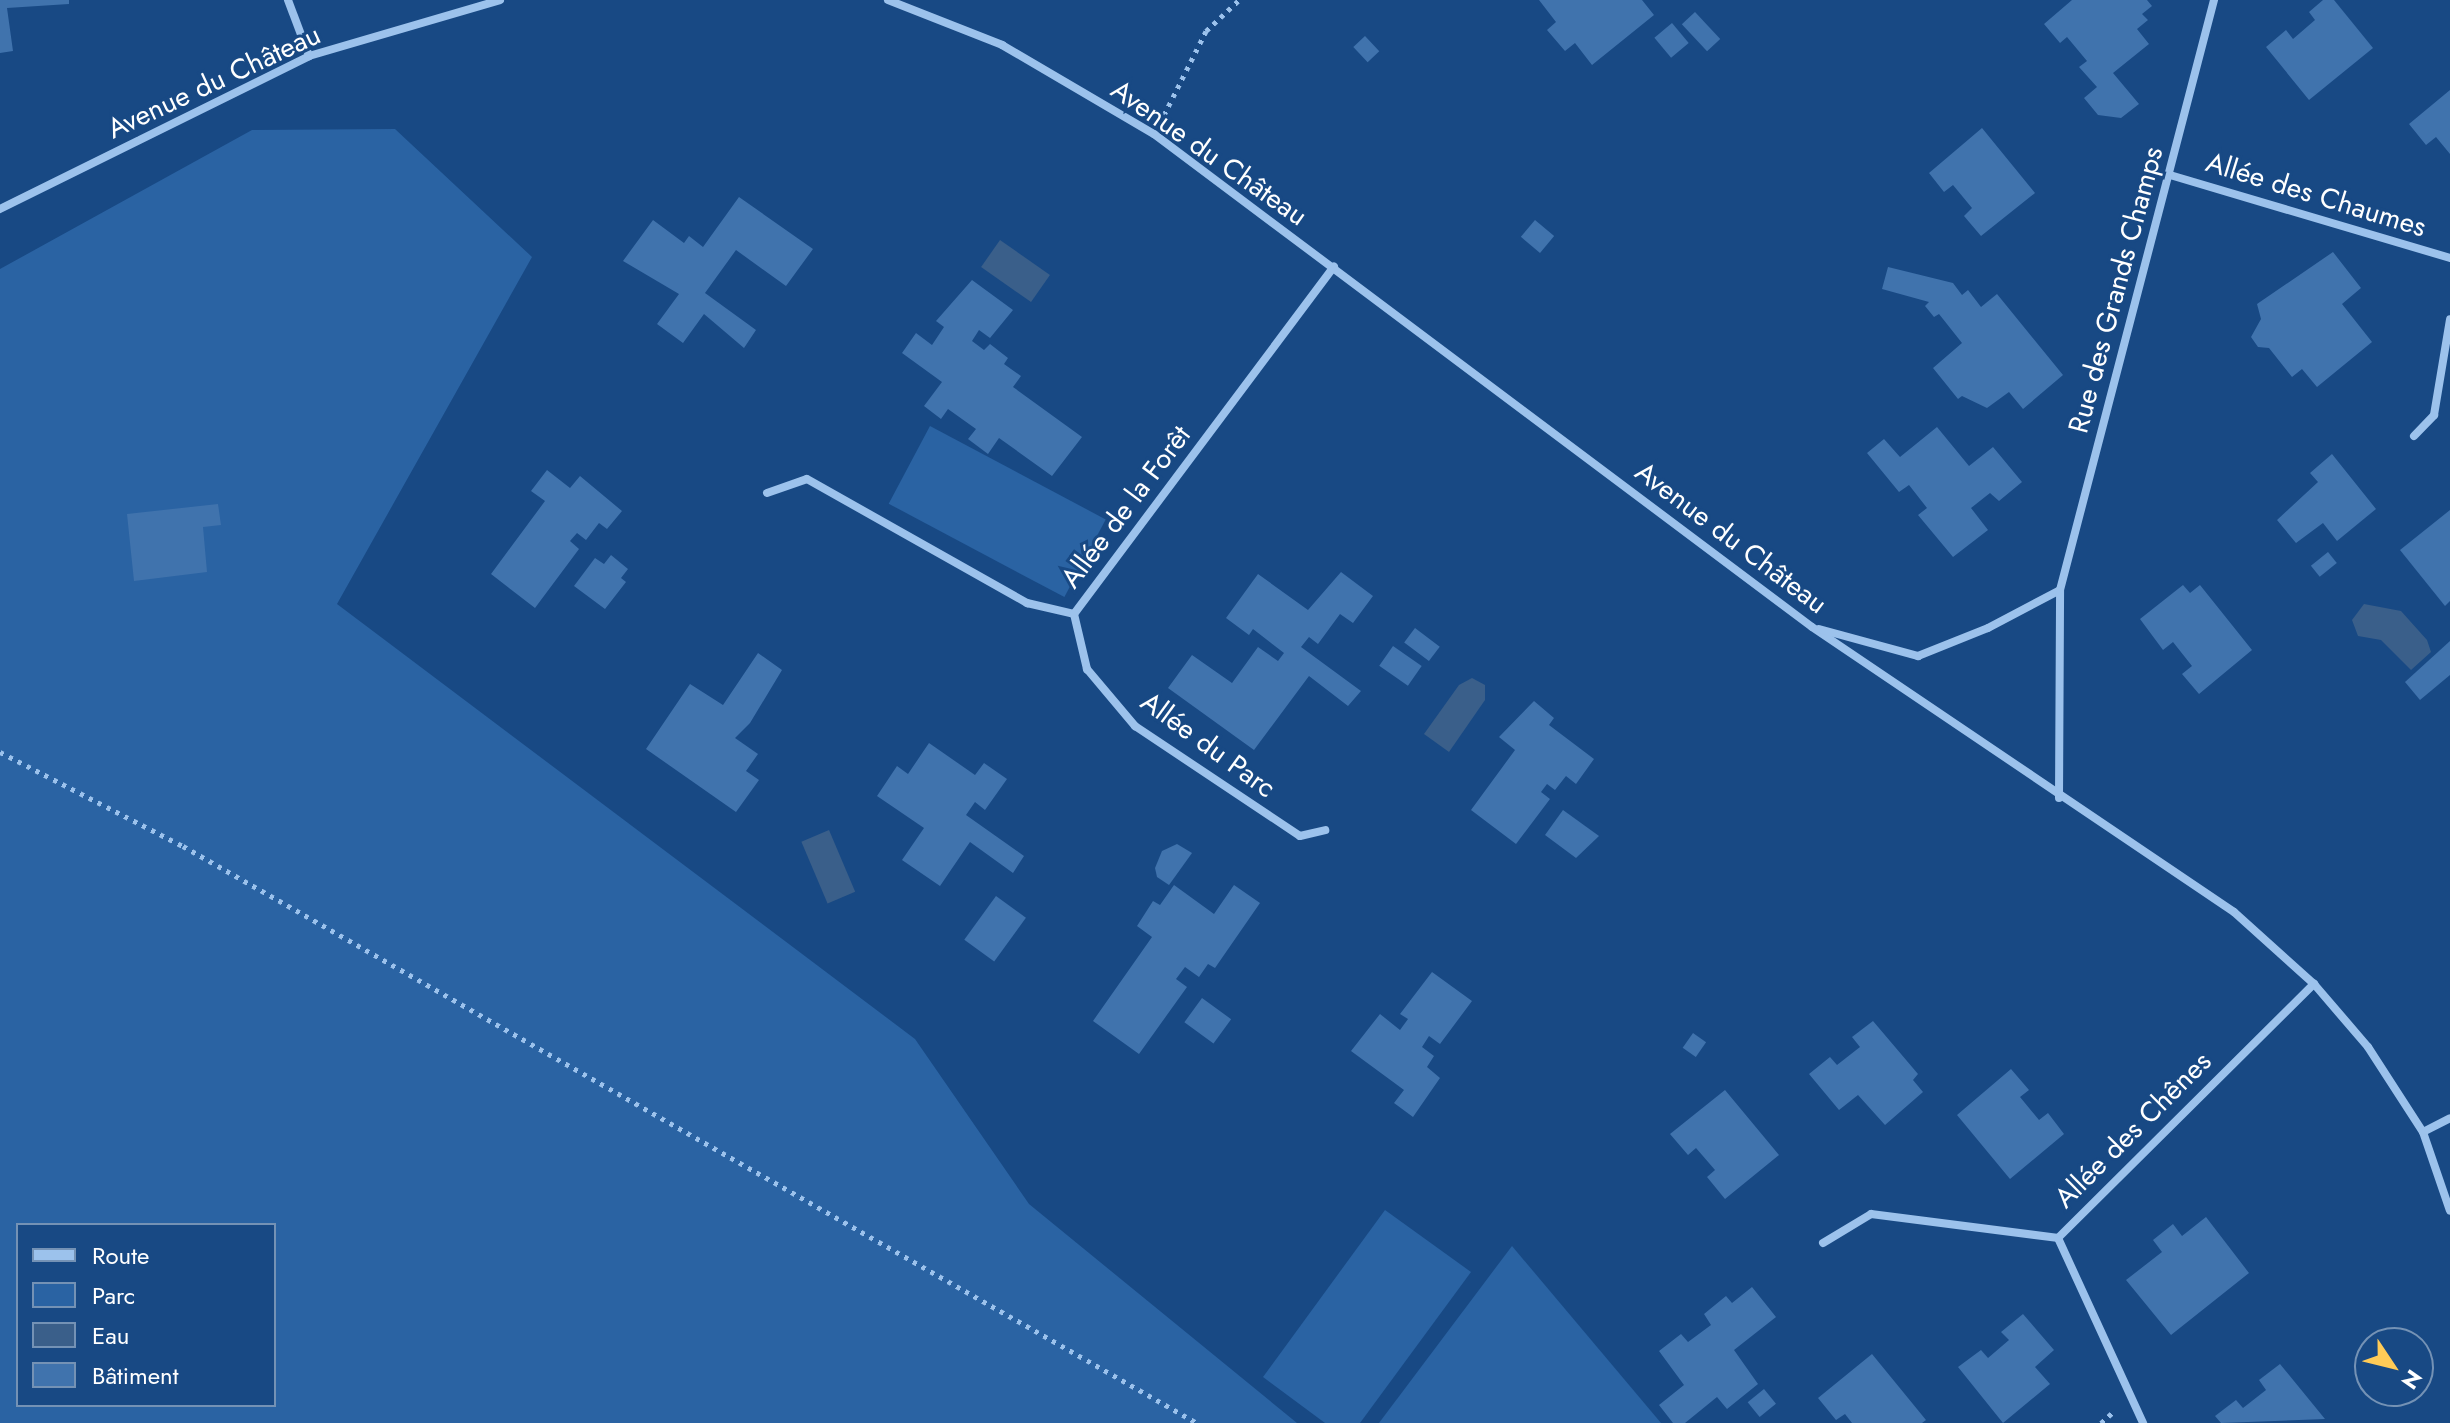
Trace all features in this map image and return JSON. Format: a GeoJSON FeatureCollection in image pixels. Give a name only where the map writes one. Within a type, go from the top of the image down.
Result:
{"type":"FeatureCollection","features":[{"type":"Feature","properties":{"kind":"street"},"geometry":{"type":"LineString","coordinates":[[288,0],[309,56]]}},
{"type":"Feature","properties":{"kind":"street","name":"Avenue du Château"},"geometry":{"type":"LineString","coordinates":[[0,209],[309,56],[500,0]]}},
{"type":"Feature","properties":{"kind":"street","name":"Avenue du Château"},"geometry":{"type":"LineString","coordinates":[[888,0],[1002,45],[1154,134],[1812,627],[2059,798],[2234,912],[2314,984],[2368,1047],[2423,1132],[2450,1211]]}},
{"type":"Feature","properties":{"kind":"street","name":"Rue des Grands Champs"},"geometry":{"type":"LineString","coordinates":[[2059,798],[2060,590],[2214,0]]}},
{"type":"Feature","properties":{"kind":"street","name":"Allée des Chaumes"},"geometry":{"type":"LineString","coordinates":[[2170,175],[2450,258]]}},
{"type":"Feature","properties":{"kind":"street","name":"Allée de la Forêt"},"geometry":{"type":"LineString","coordinates":[[767,493],[807,479],[1027,603],[1074,614],[1334,267]]}},
{"type":"Feature","properties":{"kind":"street"},"geometry":{"type":"LineString","coordinates":[[2414,436],[2434,415],[2450,319]]}},
{"type":"Feature","properties":{"kind":"street"},"geometry":{"type":"LineString","coordinates":[[1812,627],[1918,656],[1988,628],[2060,590]]}},
{"type":"Feature","properties":{"kind":"street","name":"Allée du Parc"},"geometry":{"type":"LineString","coordinates":[[1074,614],[1087,669],[1135,726],[1300,836],[1325,830]]}},
{"type":"Feature","properties":{"kind":"street","name":"Allée des Chênes"},"geometry":{"type":"LineString","coordinates":[[1823,1243],[1871,1214],[2058,1238],[2314,984]]}},
{"type":"Feature","properties":{"kind":"street"},"geometry":{"type":"LineString","coordinates":[[2423,1132],[2450,1118]]}},
{"type":"Feature","properties":{"kind":"street"},"geometry":{"type":"LineString","coordinates":[[2058,1238],[2143,1423]]}},
{"type":"Feature","properties":{"kind":"path"},"geometry":{"type":"LineString","coordinates":[[1154,134],[1206,31],[1239,0]]}},
{"type":"Feature","properties":{"kind":"path"},"geometry":{"type":"LineString","coordinates":[[0,752],[183,846],[1197,1423]]}},
{"type":"Feature","properties":{"kind":"green space"},"geometry":{"type":"Polygon","coordinates":[[[395,129],[532,257],[337,604],[915,1039],[1029,1204],[1297,1423],[0,1423],[0,269],[252,130],[395,129]]]}},
{"type":"Feature","properties":{"kind":"green space"},"geometry":{"type":"Polygon","coordinates":[[[930,426],[1106,519],[1064,597],[889,504],[930,426]]]}},
{"type":"Feature","properties":{"kind":"green space"},"geometry":{"type":"Polygon","coordinates":[[[1385,1210],[1471,1272],[1360,1423],[1325,1423],[1263,1377],[1385,1210]]]}},
{"type":"Feature","properties":{"kind":"green space"},"geometry":{"type":"Polygon","coordinates":[[[1512,1246],[1661,1423],[1379,1423],[1512,1246]]]}},
{"type":"Feature","properties":{"kind":"water"},"geometry":{"type":"Polygon","coordinates":[[[1000,240],[1050,275],[1031,302],[981,267],[1000,240]]]}},
{"type":"Feature","properties":{"kind":"water"},"geometry":{"type":"Polygon","coordinates":[[[2364,604],[2401,611],[2427,640],[2431,652],[2411,670],[2381,640],[2358,636],[2352,620],[2364,604]]]}},
{"type":"Feature","properties":{"kind":"water"},"geometry":{"type":"Polygon","coordinates":[[[1472,678],[1485,685],[1485,700],[1449,752],[1424,734],[1459,685],[1472,678]]]}},
{"type":"Feature","properties":{"kind":"water"},"geometry":{"type":"Polygon","coordinates":[[[829,830],[855,892],[828,903],[801,842],[829,830]]]}},
{"type":"Feature","properties":{"kind":"building"},"geometry":{"type":"Polygon","coordinates":[[[0,0],[69,0],[69,4],[7,8],[13,51],[0,53],[0,0]]]}},
{"type":"Feature","properties":{"kind":"building"},"geometry":{"type":"Polygon","coordinates":[[[1539,0],[1642,0],[1654,15],[1592,65],[1575,43],[1565,51],[1547,30],[1556,22],[1539,0]]]}},
{"type":"Feature","properties":{"kind":"building"},"geometry":{"type":"Polygon","coordinates":[[[2072,0],[2147,0],[2152,6],[2142,14],[2148,20],[2137,29],[2149,44],[2113,73],[2139,104],[2121,118],[2098,115],[2084,98],[2097,87],[2079,67],[2087,61],[2067,37],[2060,43],[2044,24],[2072,0]]]}},
{"type":"Feature","properties":{"kind":"building"},"geometry":{"type":"Polygon","coordinates":[[[2323,0],[2334,0],[2373,48],[2309,100],[2266,47],[2286,30],[2293,39],[2315,20],[2309,12],[2323,0]]]}},
{"type":"Feature","properties":{"kind":"building"},"geometry":{"type":"Polygon","coordinates":[[[1695,12],[1720,39],[1707,51],[1682,24],[1695,12]]]}},
{"type":"Feature","properties":{"kind":"building"},"geometry":{"type":"Polygon","coordinates":[[[1672,23],[1689,43],[1671,58],[1654,38],[1672,23]]]}},
{"type":"Feature","properties":{"kind":"building"},"geometry":{"type":"Polygon","coordinates":[[[1365,36],[1379,51],[1368,62],[1353,47],[1365,36]]]}},
{"type":"Feature","properties":{"kind":"building"},"geometry":{"type":"Polygon","coordinates":[[[2450,90],[2450,154],[2436,137],[2426,145],[2409,124],[2450,90]]]}},
{"type":"Feature","properties":{"kind":"building"},"geometry":{"type":"Polygon","coordinates":[[[1982,128],[2035,193],[1981,236],[1964,216],[1972,208],[1953,185],[1944,192],[1929,173],[1982,128]]]}},
{"type":"Feature","properties":{"kind":"building"},"geometry":{"type":"Polygon","coordinates":[[[739,197],[813,249],[786,286],[736,250],[705,293],[756,330],[744,348],[704,314],[683,343],[657,324],[679,294],[623,261],[653,220],[684,243],[689,236],[703,247],[739,197]]]}},
{"type":"Feature","properties":{"kind":"building"},"geometry":{"type":"Polygon","coordinates":[[[1535,220],[1554,236],[1540,253],[1521,237],[1535,220]]]}},
{"type":"Feature","properties":{"kind":"building"},"geometry":{"type":"Polygon","coordinates":[[[2333,252],[2361,288],[2342,304],[2372,342],[2317,387],[2302,369],[2292,377],[2269,348],[2258,347],[2251,337],[2261,319],[2257,304],[2333,252]]]}},
{"type":"Feature","properties":{"kind":"building"},"geometry":{"type":"Polygon","coordinates":[[[1888,267],[1953,283],[1962,295],[1968,290],[1981,307],[1997,294],[2063,375],[2023,409],[2009,392],[1987,408],[1962,396],[1958,399],[1933,368],[1962,343],[1939,314],[1934,317],[1925,306],[1929,302],[1882,289],[1888,267]]]}},
{"type":"Feature","properties":{"kind":"building"},"geometry":{"type":"Polygon","coordinates":[[[972,280],[1013,310],[990,338],[979,330],[972,341],[984,350],[990,344],[1008,358],[1004,364],[1021,376],[1013,387],[1082,437],[1052,476],[999,438],[988,454],[968,439],[976,429],[948,409],[941,419],[924,406],[942,382],[902,353],[916,333],[932,345],[944,327],[936,321],[972,280]]]}},
{"type":"Feature","properties":{"kind":"building"},"geometry":{"type":"Polygon","coordinates":[[[1937,427],[1969,466],[1993,447],[2022,482],[1999,501],[1990,493],[1971,508],[1988,530],[1953,557],[1918,515],[1927,508],[1909,485],[1899,492],[1867,453],[1884,439],[1900,457],[1937,427]]]}},
{"type":"Feature","properties":{"kind":"building"},"geometry":{"type":"Polygon","coordinates":[[[2332,454],[2376,509],[2337,541],[2323,523],[2296,543],[2277,520],[2318,482],[2310,473],[2332,454]]]}},
{"type":"Feature","properties":{"kind":"building"},"geometry":{"type":"Polygon","coordinates":[[[547,470],[570,488],[580,476],[622,511],[607,529],[599,523],[586,540],[577,533],[570,541],[579,549],[535,608],[491,574],[545,501],[531,491],[547,470]]]}},
{"type":"Feature","properties":{"kind":"building"},"geometry":{"type":"Polygon","coordinates":[[[218,504],[221,525],[203,527],[207,572],[134,581],[127,514],[218,504]]]}},
{"type":"Feature","properties":{"kind":"building"},"geometry":{"type":"Polygon","coordinates":[[[2450,510],[2450,601],[2445,606],[2400,550],[2450,510]]]}},
{"type":"Feature","properties":{"kind":"building"},"geometry":{"type":"Polygon","coordinates":[[[2328,552],[2337,563],[2320,577],[2311,566],[2328,552]]]}},
{"type":"Feature","properties":{"kind":"building"},"geometry":{"type":"Polygon","coordinates":[[[611,555],[628,569],[621,578],[626,582],[605,609],[574,586],[595,558],[604,564],[611,555]]]}},
{"type":"Feature","properties":{"kind":"building"},"geometry":{"type":"Polygon","coordinates":[[[1341,572],[1373,596],[1353,623],[1340,614],[1318,644],[1309,637],[1301,647],[1361,691],[1348,706],[1309,676],[1254,750],[1168,688],[1192,655],[1232,683],[1258,647],[1278,661],[1284,653],[1253,629],[1249,635],[1226,618],[1258,574],[1308,610],[1341,572]]]}},
{"type":"Feature","properties":{"kind":"building"},"geometry":{"type":"Polygon","coordinates":[[[2183,585],[2190,593],[2200,585],[2252,650],[2199,694],[2182,674],[2192,666],[2173,642],[2163,650],[2140,619],[2183,585]]]}},
{"type":"Feature","properties":{"kind":"building"},"geometry":{"type":"Polygon","coordinates":[[[1415,628],[1440,647],[1429,661],[1404,642],[1415,628]]]}},
{"type":"Feature","properties":{"kind":"building"},"geometry":{"type":"Polygon","coordinates":[[[2450,641],[2450,675],[2420,700],[2405,682],[2450,641]]]}},
{"type":"Feature","properties":{"kind":"building"},"geometry":{"type":"Polygon","coordinates":[[[1393,646],[1422,666],[1408,686],[1379,666],[1393,646]]]}},
{"type":"Feature","properties":{"kind":"building"},"geometry":{"type":"Polygon","coordinates":[[[758,653],[782,670],[750,723],[735,738],[758,754],[746,771],[759,780],[736,812],[646,749],[690,684],[723,705],[758,653]]]}},
{"type":"Feature","properties":{"kind":"building"},"geometry":{"type":"Polygon","coordinates":[[[1534,701],[1554,718],[1549,725],[1594,759],[1576,784],[1566,776],[1555,790],[1547,784],[1541,792],[1550,799],[1516,844],[1471,810],[1515,750],[1499,737],[1534,701]]]}},
{"type":"Feature","properties":{"kind":"building"},"geometry":{"type":"Polygon","coordinates":[[[929,743],[975,775],[984,763],[1007,779],[985,810],[975,802],[966,815],[1024,856],[1013,873],[970,842],[940,886],[902,860],[924,828],[877,796],[897,766],[908,774],[929,743]]]}},
{"type":"Feature","properties":{"kind":"building"},"geometry":{"type":"Polygon","coordinates":[[[1563,810],[1599,836],[1576,858],[1545,835],[1563,810]]]}},
{"type":"Feature","properties":{"kind":"building"},"geometry":{"type":"Polygon","coordinates":[[[1177,844],[1192,853],[1169,885],[1157,877],[1155,868],[1162,851],[1177,844]]]}},
{"type":"Feature","properties":{"kind":"building"},"geometry":{"type":"Polygon","coordinates":[[[1174,885],[1214,914],[1234,885],[1260,903],[1215,968],[1208,964],[1199,977],[1185,967],[1176,979],[1187,987],[1139,1054],[1093,1021],[1152,937],[1137,926],[1153,901],[1160,905],[1174,885]]]}},
{"type":"Feature","properties":{"kind":"building"},"geometry":{"type":"Polygon","coordinates":[[[996,896],[1026,918],[994,961],[964,940],[996,896]]]}},
{"type":"Feature","properties":{"kind":"building"},"geometry":{"type":"Polygon","coordinates":[[[1432,972],[1472,1001],[1440,1044],[1429,1036],[1422,1047],[1434,1056],[1427,1067],[1440,1078],[1413,1117],[1394,1103],[1404,1090],[1351,1051],[1380,1014],[1400,1030],[1408,1019],[1400,1014],[1432,972]]]}},
{"type":"Feature","properties":{"kind":"building"},"geometry":{"type":"Polygon","coordinates":[[[1202,998],[1231,1019],[1213,1043],[1184,1022],[1202,998]]]}},
{"type":"Feature","properties":{"kind":"building"},"geometry":{"type":"Polygon","coordinates":[[[1873,1021],[1918,1074],[1913,1080],[1923,1092],[1885,1125],[1858,1095],[1839,1110],[1809,1074],[1830,1057],[1837,1065],[1860,1047],[1852,1037],[1873,1021]]]}},
{"type":"Feature","properties":{"kind":"building"},"geometry":{"type":"Polygon","coordinates":[[[1693,1033],[1706,1042],[1696,1057],[1683,1048],[1693,1033]]]}},
{"type":"Feature","properties":{"kind":"building"},"geometry":{"type":"Polygon","coordinates":[[[2011,1069],[2029,1090],[2020,1097],[2039,1120],[2048,1113],[2064,1134],[2010,1179],[1957,1115],[2011,1069]]]}},
{"type":"Feature","properties":{"kind":"building"},"geometry":{"type":"Polygon","coordinates":[[[1725,1090],[1779,1155],[1725,1199],[1707,1177],[1715,1170],[1696,1148],[1688,1155],[1670,1134],[1725,1090]]]}},
{"type":"Feature","properties":{"kind":"building"},"geometry":{"type":"Polygon","coordinates":[[[2206,1217],[2249,1273],[2171,1335],[2126,1280],[2162,1252],[2153,1240],[2173,1224],[2182,1236],[2206,1217]]]}},
{"type":"Feature","properties":{"kind":"building"},"geometry":{"type":"Polygon","coordinates":[[[1752,1287],[1776,1317],[1734,1350],[1758,1384],[1727,1409],[1717,1397],[1685,1423],[1673,1423],[1659,1405],[1684,1385],[1659,1351],[1681,1334],[1688,1342],[1711,1325],[1704,1314],[1726,1296],[1732,1303],[1752,1287]]]}},
{"type":"Feature","properties":{"kind":"building"},"geometry":{"type":"Polygon","coordinates":[[[2023,1314],[2054,1350],[2035,1367],[2050,1384],[2003,1423],[1958,1367],[1981,1350],[1988,1358],[2009,1340],[2001,1332],[2023,1314]]]}},
{"type":"Feature","properties":{"kind":"building"},"geometry":{"type":"Polygon","coordinates":[[[1872,1354],[1926,1420],[1922,1423],[1852,1423],[1845,1414],[1836,1420],[1818,1398],[1872,1354]]]}},
{"type":"Feature","properties":{"kind":"building"},"geometry":{"type":"Polygon","coordinates":[[[2280,1364],[2325,1419],[2221,1423],[2215,1416],[2236,1400],[2243,1408],[2266,1390],[2259,1380],[2280,1364]]]}},
{"type":"Feature","properties":{"kind":"building"},"geometry":{"type":"Polygon","coordinates":[[[1764,1389],[1776,1404],[1760,1417],[1748,1402],[1764,1389]]]}}]}
